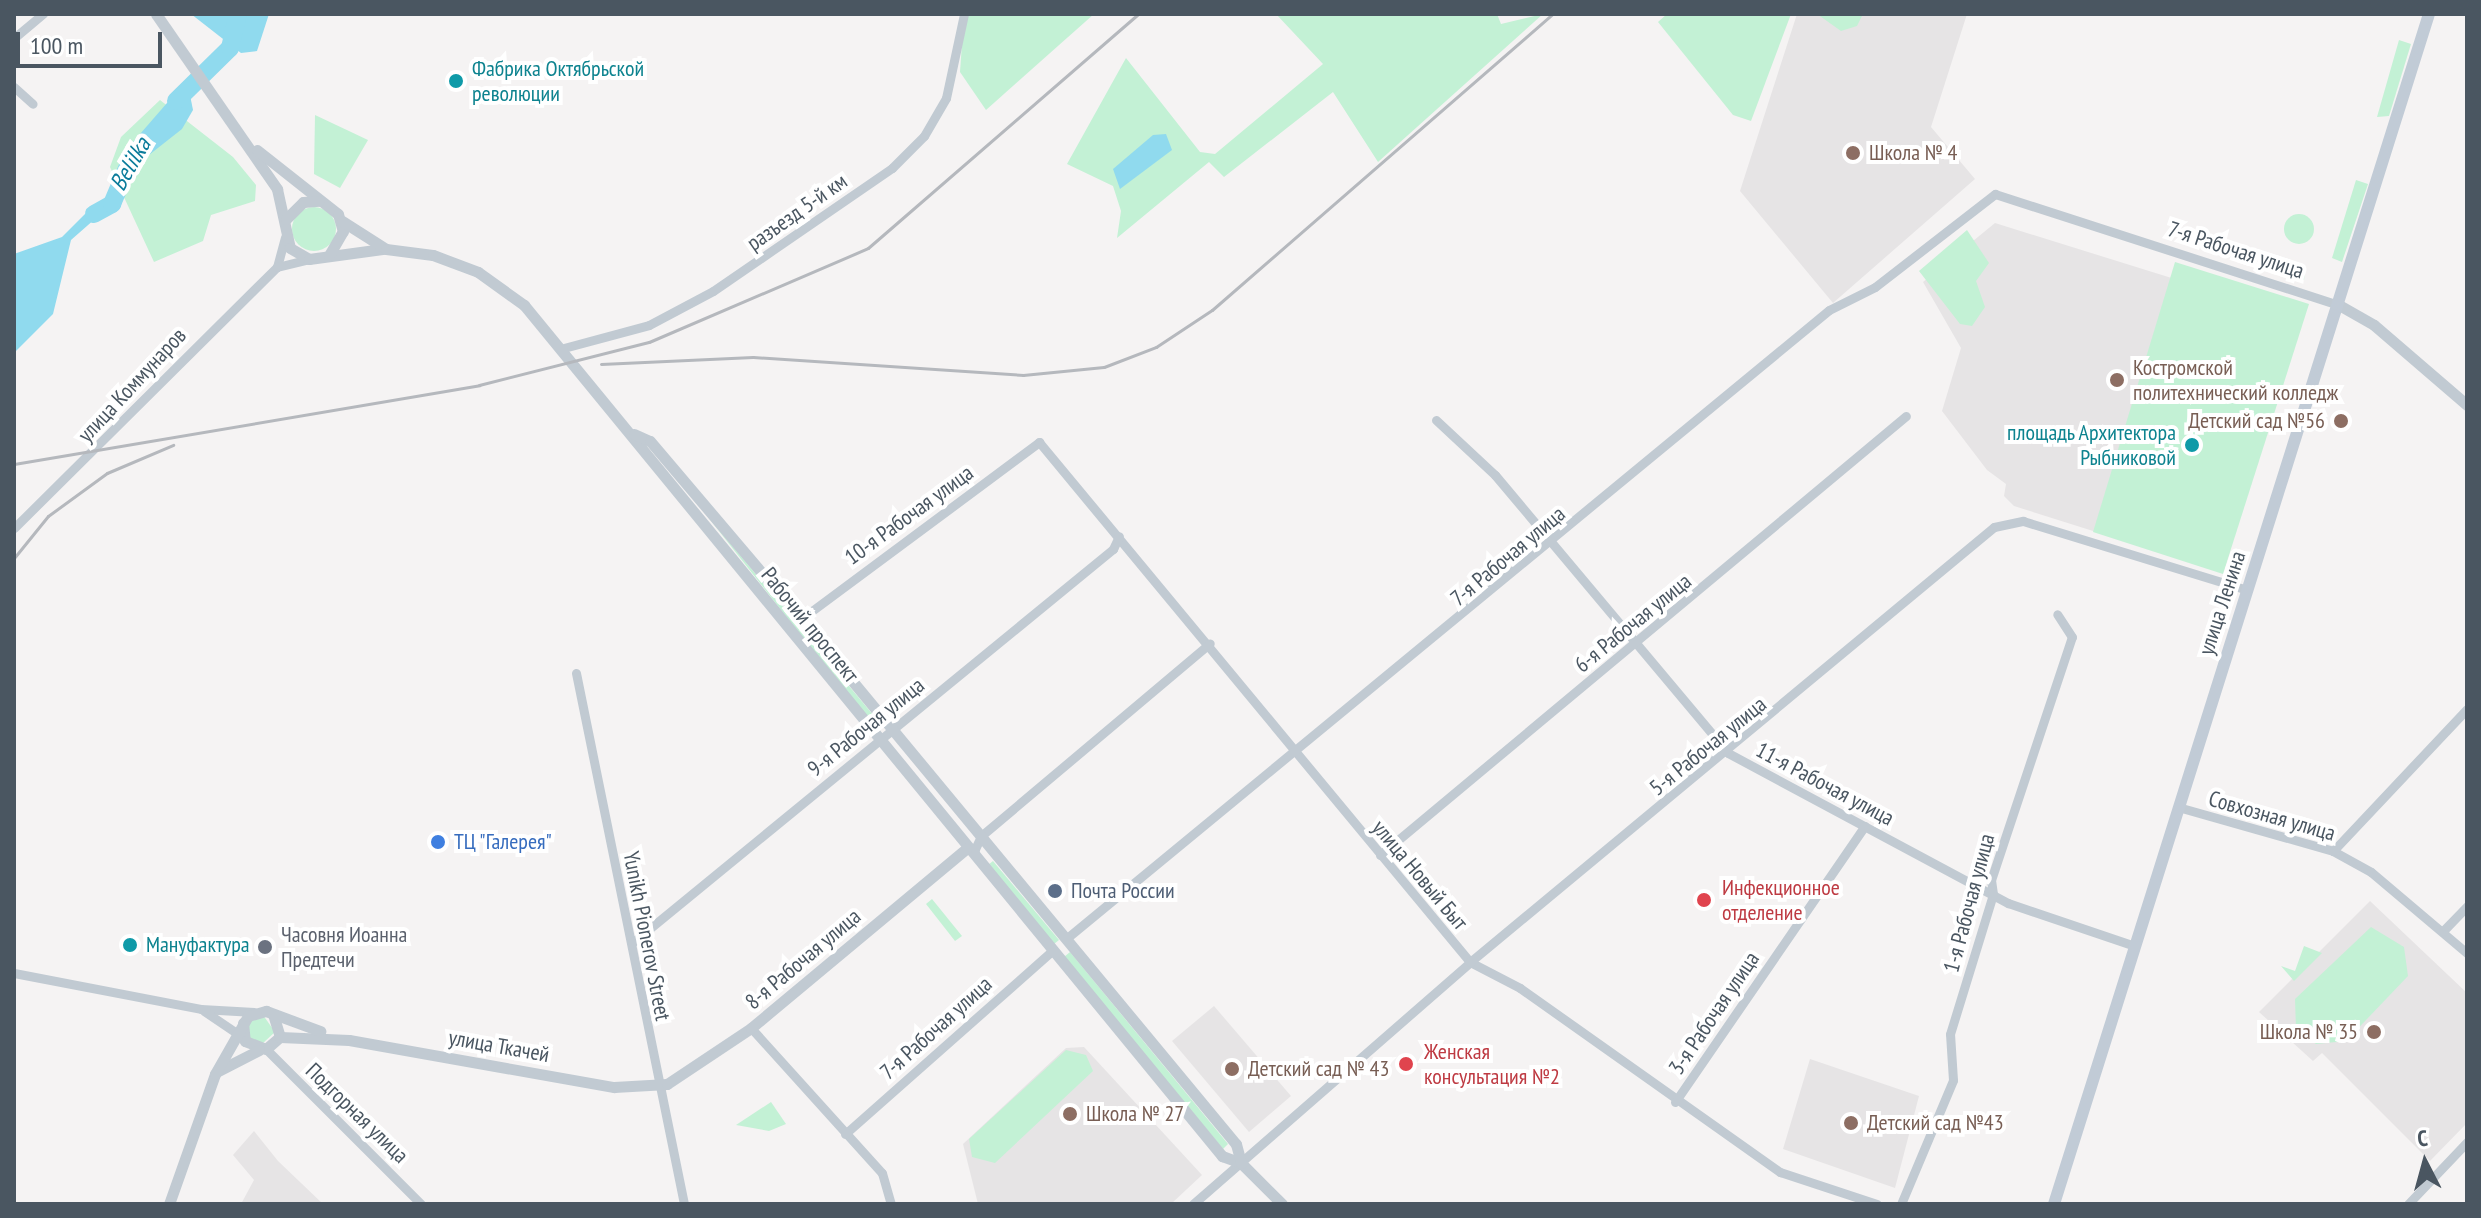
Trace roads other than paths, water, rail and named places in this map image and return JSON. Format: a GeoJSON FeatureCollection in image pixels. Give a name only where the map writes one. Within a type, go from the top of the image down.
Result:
{"type":"FeatureCollection","features":[{"type":"Feature","properties":{"kind":"main road","name":"улица Ленина"},"geometry":{"type":"LineString","coordinates":[[2054,1204],[2429,14]]}},
{"type":"Feature","properties":{"kind":"street"},"geometry":{"type":"LineString","coordinates":[[14,38],[43,14]]}},
{"type":"Feature","properties":{"kind":"street"},"geometry":{"type":"LineString","coordinates":[[156,14],[277,189],[286,219],[277,267],[329,255],[386,249]]}},
{"type":"Feature","properties":{"kind":"street","name":"разъезд 5-й км"},"geometry":{"type":"LineString","coordinates":[[560,349],[649,325],[700,298],[892,168],[924,136],[946,98],[964,14]]}},
{"type":"Feature","properties":{"kind":"street"},"geometry":{"type":"LineString","coordinates":[[14,87],[33,104]]}},
{"type":"Feature","properties":{"kind":"street"},"geometry":{"type":"LineString","coordinates":[[245,139],[342,221],[341,242],[329,255]]}},
{"type":"Feature","properties":{"kind":"street","name":"7-я Рабочая улица"},"geometry":{"type":"LineString","coordinates":[[1067,938],[1298,754],[1829,310],[1875,287],[1973,208],[1995,194],[2121,232],[2339,305]]}},
{"type":"Feature","properties":{"kind":"street"},"geometry":{"type":"LineString","coordinates":[[286,219],[303,202],[319,201]]}},
{"type":"Feature","properties":{"kind":"street","name":"Рабочий проспект"},"geometry":{"type":"LineString","coordinates":[[342,221],[386,249],[433,255],[478,272],[524,305],[634,434],[639,451],[1224,1158],[1241,1163],[1282,1204]]}},
{"type":"Feature","properties":{"kind":"street"},"geometry":{"type":"LineString","coordinates":[[285,237],[309,259]]}},
{"type":"Feature","properties":{"kind":"street","name":"улица Коммунаров"},"geometry":{"type":"LineString","coordinates":[[14,528],[277,267]]}},
{"type":"Feature","properties":{"kind":"street"},"geometry":{"type":"LineString","coordinates":[[2339,305],[2374,325],[2467,405]]}},
{"type":"Feature","properties":{"kind":"street","name":"6-я Рабочая улица"},"geometry":{"type":"LineString","coordinates":[[1380,855],[1906,416]]}},
{"type":"Feature","properties":{"kind":"street","name":"11-я Рабочая улица"},"geometry":{"type":"LineString","coordinates":[[1436,420],[1552,544],[1728,753],[1993,894],[2135,946]]}},
{"type":"Feature","properties":{"kind":"street","name":"Рабочий проспект"},"geometry":{"type":"LineString","coordinates":[[634,434],[650,441],[1067,938],[1236,1144],[1241,1163]]}},
{"type":"Feature","properties":{"kind":"street","name":"10-я Рабочая улица"},"geometry":{"type":"LineString","coordinates":[[801,619],[1039,442]]}},
{"type":"Feature","properties":{"kind":"street","name":"улица Новый Быт"},"geometry":{"type":"LineString","coordinates":[[1039,442],[1210,643],[1470,962],[1520,988],[1675,1102],[1780,1172],[1877,1204]]}},
{"type":"Feature","properties":{"kind":"street","name":"5-я Рабочая улица"},"geometry":{"type":"LineString","coordinates":[[1193,1204],[1470,962],[1728,753],[2003,522],[2023,521],[2247,590]]}},
{"type":"Feature","properties":{"kind":"street","name":"9-я Рабочая улица"},"geometry":{"type":"LineString","coordinates":[[632,943],[1113,549],[1119,536]]}},
{"type":"Feature","properties":{"kind":"street","name":"1-я Рабочая улица"},"geometry":{"type":"LineString","coordinates":[[1901,1204],[1953,1080],[1950,1034],[1993,894],[1991,880],[2072,637],[2057,614]]}},
{"type":"Feature","properties":{"kind":"street"},"geometry":{"type":"LineString","coordinates":[[977,831],[981,845],[963,844],[959,830],[977,831],[1210,643]]}},
{"type":"Feature","properties":{"kind":"street","name":"Yunikh Pionerov Street"},"geometry":{"type":"LineString","coordinates":[[576,673],[632,943],[656,1087],[684,1204]]}},
{"type":"Feature","properties":{"kind":"street"},"geometry":{"type":"LineString","coordinates":[[2333,851],[2467,709]]}},
{"type":"Feature","properties":{"kind":"street","name":"Совхозная улица"},"geometry":{"type":"LineString","coordinates":[[2178,807],[2333,851],[2443,931],[2467,953]]}},
{"type":"Feature","properties":{"kind":"street","name":"3-я Рабочая улица"},"geometry":{"type":"LineString","coordinates":[[1675,1102],[1865,826]]}},
{"type":"Feature","properties":{"kind":"street","name":"8-я Рабочая улица"},"geometry":{"type":"LineString","coordinates":[[656,1087],[751,1028],[963,844]]}},
{"type":"Feature","properties":{"kind":"street"},"geometry":{"type":"LineString","coordinates":[[2443,931],[2467,906]]}},
{"type":"Feature","properties":{"kind":"street","name":"7-я Рабочая улица"},"geometry":{"type":"LineString","coordinates":[[845,1134],[1052,951]]}},
{"type":"Feature","properties":{"kind":"street"},"geometry":{"type":"LineString","coordinates":[[14,973],[201,1009],[254,1012],[215,1074],[169,1204]]}},
{"type":"Feature","properties":{"kind":"street"},"geometry":{"type":"LineString","coordinates":[[201,1009],[242,1032],[263,1049]]}},
{"type":"Feature","properties":{"kind":"street","name":"улица Ткачей"},"geometry":{"type":"LineString","coordinates":[[254,1012],[273,1014],[335,1038]]}},
{"type":"Feature","properties":{"kind":"street"},"geometry":{"type":"LineString","coordinates":[[215,1074],[280,1037],[273,1014]]}},
{"type":"Feature","properties":{"kind":"street"},"geometry":{"type":"LineString","coordinates":[[751,1028],[885,1177],[891,1204]]}},
{"type":"Feature","properties":{"kind":"street","name":"улица Ткачей"},"geometry":{"type":"LineString","coordinates":[[280,1037],[335,1038],[614,1087],[656,1087]]}},
{"type":"Feature","properties":{"kind":"street","name":"Подгорная улица"},"geometry":{"type":"LineString","coordinates":[[263,1049],[421,1204]]}},
{"type":"Feature","properties":{"kind":"street"},"geometry":{"type":"LineString","coordinates":[[2408,1204],[2467,1142]]}},
{"type":"Feature","properties":{"kind":"water"},"geometry":{"type":"Polygon","coordinates":[[[191,14],[269,14],[257,51],[241,53],[191,14]]]}},
{"type":"Feature","properties":{"kind":"water"},"geometry":{"type":"Polygon","coordinates":[[[187,80],[193,110],[182,129],[121,177],[127,149],[187,80]]]}},
{"type":"Feature","properties":{"kind":"water"},"geometry":{"type":"Polygon","coordinates":[[[1166,134],[1172,150],[1120,189],[1113,169],[1153,135],[1166,134]]]}},
{"type":"Feature","properties":{"kind":"water"},"geometry":{"type":"Polygon","coordinates":[[[112,204],[71,240],[53,314],[14,353],[14,254],[62,237],[85,214],[112,204]]]}},
{"type":"Feature","properties":{"kind":"waterway","name":"Belilka"},"geometry":{"type":"LineString","coordinates":[[176,101],[230,48],[238,14]]}},
{"type":"Feature","properties":{"kind":"waterway","name":"Belilka"},"geometry":{"type":"LineString","coordinates":[[94,214],[112,204],[131,159]]}},
{"type":"Feature","properties":{"kind":"railway"},"geometry":{"type":"LineString","coordinates":[[14,464],[479,385],[649,342],[868,248],[1138,14]]}},
{"type":"Feature","properties":{"kind":"railway"},"geometry":{"type":"LineString","coordinates":[[601,364],[753,357],[1023,375],[1104,367],[1156,347],[1212,310],[1553,14]]}},
{"type":"Feature","properties":{"kind":"railway"},"geometry":{"type":"LineString","coordinates":[[14,558],[48,516],[107,473],[173,445]]}},
{"type":"Feature","properties":{"kind":"place","name":"Фабрика Октябрьской революции"},"geometry":{"type":"Point","coordinates":[456,81]}},
{"type":"Feature","properties":{"kind":"place","name":"Школа № 4"},"geometry":{"type":"Point","coordinates":[1853,153]}},
{"type":"Feature","properties":{"kind":"place","name":"Костромской политехнический колледж"},"geometry":{"type":"Point","coordinates":[2117,380]}},
{"type":"Feature","properties":{"kind":"place","name":"Детский сад №56"},"geometry":{"type":"Point","coordinates":[2341,421]}},
{"type":"Feature","properties":{"kind":"place","name":"площадь Архитектора Рыбниковой"},"geometry":{"type":"Point","coordinates":[2192,445]}},
{"type":"Feature","properties":{"kind":"place","name":"ТЦ \"Галерея\""},"geometry":{"type":"Point","coordinates":[438,842]}},
{"type":"Feature","properties":{"kind":"place","name":"Почта России"},"geometry":{"type":"Point","coordinates":[1055,891]}},
{"type":"Feature","properties":{"kind":"place","name":"Инфекционное отделение"},"geometry":{"type":"Point","coordinates":[1704,900]}},
{"type":"Feature","properties":{"kind":"place","name":"Мануфактура"},"geometry":{"type":"Point","coordinates":[130,945]}},
{"type":"Feature","properties":{"kind":"place","name":"Часовня Иоанна Предтечи"},"geometry":{"type":"Point","coordinates":[265,947]}},
{"type":"Feature","properties":{"kind":"place","name":"Школа № 35"},"geometry":{"type":"Point","coordinates":[2374,1032]}},
{"type":"Feature","properties":{"kind":"place","name":"Женская консультация №2"},"geometry":{"type":"Point","coordinates":[1406,1064]}},
{"type":"Feature","properties":{"kind":"place","name":"Детский сад № 43"},"geometry":{"type":"Point","coordinates":[1232,1069]}},
{"type":"Feature","properties":{"kind":"place","name":"Школа № 27"},"geometry":{"type":"Point","coordinates":[1070,1114]}},
{"type":"Feature","properties":{"kind":"place","name":"Детский сад №43"},"geometry":{"type":"Point","coordinates":[1851,1123]}}]}
